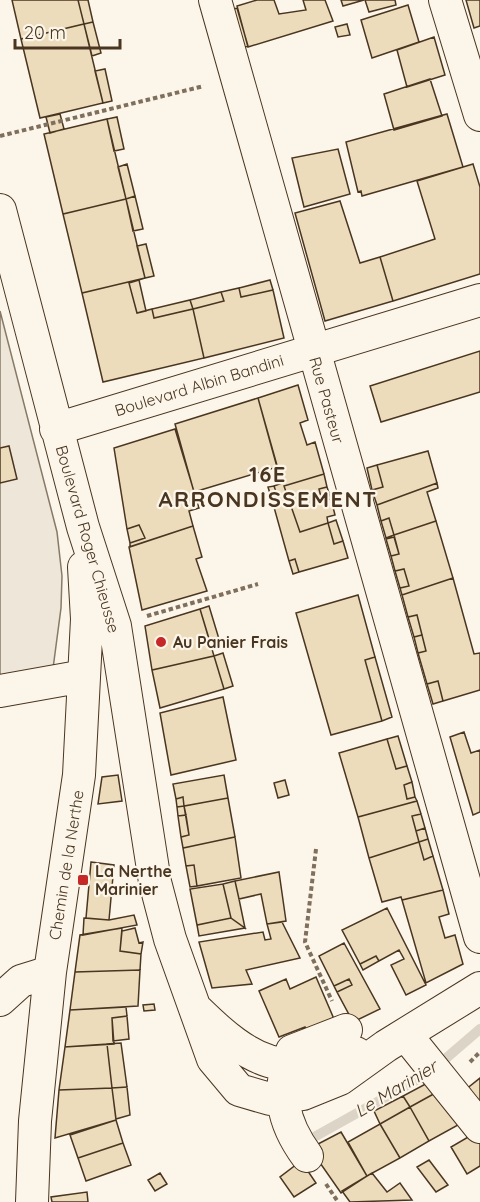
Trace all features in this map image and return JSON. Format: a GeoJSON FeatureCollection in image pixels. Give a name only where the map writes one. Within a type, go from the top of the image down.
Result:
{"type":"FeatureCollection","features":[{"type":"Feature","properties":{"kind":"street","name":"Rue Pasteur"},"geometry":{"type":"LineString","coordinates":[[215,0],[312,350],[480,937]]}},
{"type":"Feature","properties":{"kind":"street"},"geometry":{"type":"LineString","coordinates":[[445,0],[470,49],[480,114]]}},
{"type":"Feature","properties":{"kind":"street","name":"Boulevard Roger Chieusse"},"geometry":{"type":"LineString","coordinates":[[0,210],[83,527],[115,626],[156,882],[170,939],[197,1010],[203,1037],[213,1059],[224,1076],[239,1090],[270,1099],[284,1098],[322,1088],[340,1079],[396,1040],[480,988]]}},
{"type":"Feature","properties":{"kind":"street","name":"Boulevard Albin Bandini"},"geometry":{"type":"LineString","coordinates":[[56,429],[480,300]]}},
{"type":"Feature","properties":{"kind":"street","name":"Chemin de la Nerthe"},"geometry":{"type":"LineString","coordinates":[[32,1202],[34,1121],[50,972],[79,775],[87,619],[83,527]]}},
{"type":"Feature","properties":{"kind":"street"},"geometry":{"type":"LineString","coordinates":[[0,691],[84,676]]}},
{"type":"Feature","properties":{"kind":"street"},"geometry":{"type":"LineString","coordinates":[[0,1000],[21,981],[50,972]]}},
{"type":"Feature","properties":{"kind":"street","name":"Boulevard Roger Chieusse"},"geometry":{"type":"LineString","coordinates":[[197,1010],[225,1038],[243,1050],[263,1060],[286,1065],[313,1067],[396,1040]]}},
{"type":"Feature","properties":{"kind":"street"},"geometry":{"type":"LineString","coordinates":[[307,1156],[291,1133],[282,1083],[286,1065],[292,1051],[346,1030]]}},
{"type":"Feature","properties":{"kind":"street"},"geometry":{"type":"LineString","coordinates":[[396,1040],[435,1070],[480,1127]]}},
{"type":"Feature","properties":{"kind":"path"},"geometry":{"type":"LineString","coordinates":[[0,136],[236,78]]}},
{"type":"Feature","properties":{"kind":"path"},"geometry":{"type":"LineString","coordinates":[[144,617],[258,584]]}},
{"type":"Feature","properties":{"kind":"path"},"geometry":{"type":"LineString","coordinates":[[316,849],[305,942],[329,993]]}},
{"type":"Feature","properties":{"kind":"shaded area"},"geometry":{"type":"Polygon","coordinates":[[[0,311],[57,532],[62,576],[61,608],[52,676],[0,685],[0,311]]]}},
{"type":"Feature","properties":{"kind":"building"},"geometry":{"type":"Polygon","coordinates":[[[12,0],[78,0],[84,24],[21,39],[12,0]]]}},
{"type":"Feature","properties":{"kind":"building"},"geometry":{"type":"Polygon","coordinates":[[[78,0],[88,0],[93,22],[84,24],[78,0]]]}},
{"type":"Feature","properties":{"kind":"building"},"geometry":{"type":"Polygon","coordinates":[[[257,0],[274,0],[279,14],[306,10],[303,0],[325,0],[333,21],[248,47],[237,6],[257,0]]]}},
{"type":"Feature","properties":{"kind":"building"},"geometry":{"type":"Polygon","coordinates":[[[341,0],[364,0],[343,6],[341,0]]]}},
{"type":"Feature","properties":{"kind":"building"},"geometry":{"type":"Polygon","coordinates":[[[365,0],[395,0],[396,5],[369,12],[365,0]]]}},
{"type":"Feature","properties":{"kind":"building"},"geometry":{"type":"Polygon","coordinates":[[[466,0],[480,0],[480,26],[474,28],[466,0]]]}},
{"type":"Feature","properties":{"kind":"building"},"geometry":{"type":"Polygon","coordinates":[[[408,5],[419,42],[372,58],[361,20],[408,5]]]}},
{"type":"Feature","properties":{"kind":"building"},"geometry":{"type":"Polygon","coordinates":[[[237,8],[248,46],[242,48],[231,10],[237,8]]]}},
{"type":"Feature","properties":{"kind":"building"},"geometry":{"type":"Polygon","coordinates":[[[93,22],[101,53],[92,56],[84,24],[93,22]]]}},
{"type":"Feature","properties":{"kind":"building"},"geometry":{"type":"Polygon","coordinates":[[[84,24],[103,103],[40,118],[21,39],[84,24]]]}},
{"type":"Feature","properties":{"kind":"building"},"geometry":{"type":"Polygon","coordinates":[[[347,24],[350,35],[338,37],[335,27],[347,24]]]}},
{"type":"Feature","properties":{"kind":"building"},"geometry":{"type":"Polygon","coordinates":[[[434,37],[445,75],[407,87],[397,50],[434,37]]]}},
{"type":"Feature","properties":{"kind":"building"},"geometry":{"type":"Polygon","coordinates":[[[105,69],[112,101],[103,103],[95,71],[105,69]]]}},
{"type":"Feature","properties":{"kind":"building"},"geometry":{"type":"Polygon","coordinates":[[[430,79],[442,116],[394,130],[384,94],[430,79]]]}},
{"type":"Feature","properties":{"kind":"building"},"geometry":{"type":"Polygon","coordinates":[[[60,114],[64,129],[50,133],[46,117],[60,114]]]}},
{"type":"Feature","properties":{"kind":"building"},"geometry":{"type":"Polygon","coordinates":[[[447,114],[463,167],[362,196],[361,191],[358,192],[346,142],[447,114]]]}},
{"type":"Feature","properties":{"kind":"building"},"geometry":{"type":"Polygon","coordinates":[[[117,117],[124,149],[114,151],[107,119],[117,117]]]}},
{"type":"Feature","properties":{"kind":"building"},"geometry":{"type":"Polygon","coordinates":[[[107,119],[126,199],[63,214],[44,134],[107,119]]]}},
{"type":"Feature","properties":{"kind":"building"},"geometry":{"type":"Polygon","coordinates":[[[338,149],[350,194],[304,207],[292,158],[338,149]]]}},
{"type":"Feature","properties":{"kind":"building"},"geometry":{"type":"Polygon","coordinates":[[[127,164],[135,196],[126,199],[118,167],[127,164]]]}},
{"type":"Feature","properties":{"kind":"building"},"geometry":{"type":"Polygon","coordinates":[[[473,164],[480,187],[480,274],[393,301],[380,257],[435,239],[417,181],[473,164]]]}},
{"type":"Feature","properties":{"kind":"building"},"geometry":{"type":"Polygon","coordinates":[[[135,196],[143,229],[133,231],[126,199],[135,196]]]}},
{"type":"Feature","properties":{"kind":"building"},"geometry":{"type":"Polygon","coordinates":[[[126,199],[145,278],[82,293],[63,214],[126,199]]]}},
{"type":"Feature","properties":{"kind":"building"},"geometry":{"type":"Polygon","coordinates":[[[340,201],[360,263],[380,257],[393,301],[325,321],[295,213],[340,201]]]}},
{"type":"Feature","properties":{"kind":"building"},"geometry":{"type":"Polygon","coordinates":[[[146,244],[154,276],[145,278],[137,246],[146,244]]]}},
{"type":"Feature","properties":{"kind":"building"},"geometry":{"type":"Polygon","coordinates":[[[145,278],[129,283],[137,313],[152,309],[154,318],[193,309],[204,358],[103,382],[82,293],[145,278]]]}},
{"type":"Feature","properties":{"kind":"building"},"geometry":{"type":"Polygon","coordinates":[[[139,280],[146,311],[137,313],[129,283],[139,280]]]}},
{"type":"Feature","properties":{"kind":"building"},"geometry":{"type":"Polygon","coordinates":[[[270,280],[273,290],[241,297],[239,288],[270,280]]]}},
{"type":"Feature","properties":{"kind":"building"},"geometry":{"type":"Polygon","coordinates":[[[239,288],[241,297],[273,290],[284,338],[204,358],[193,309],[224,301],[221,292],[239,288]]]}},
{"type":"Feature","properties":{"kind":"building"},"geometry":{"type":"Polygon","coordinates":[[[221,292],[224,301],[193,309],[190,300],[221,292]]]}},
{"type":"Feature","properties":{"kind":"building"},"geometry":{"type":"Polygon","coordinates":[[[190,300],[193,309],[154,318],[152,309],[190,300]]]}},
{"type":"Feature","properties":{"kind":"building"},"geometry":{"type":"Polygon","coordinates":[[[480,351],[480,392],[381,422],[370,386],[480,351]]]}},
{"type":"Feature","properties":{"kind":"building"},"geometry":{"type":"Polygon","coordinates":[[[298,385],[308,420],[300,423],[307,445],[315,442],[324,474],[284,486],[300,532],[328,523],[334,544],[343,541],[348,558],[299,572],[295,559],[289,561],[272,500],[278,498],[274,486],[282,483],[258,398],[298,385]]]}},
{"type":"Feature","properties":{"kind":"building"},"geometry":{"type":"Polygon","coordinates":[[[258,398],[277,467],[194,492],[175,424],[258,398]]]}},
{"type":"Feature","properties":{"kind":"building"},"geometry":{"type":"Polygon","coordinates":[[[175,429],[199,508],[189,511],[193,526],[130,547],[130,543],[145,538],[139,525],[127,529],[114,448],[175,429]]]}},
{"type":"Feature","properties":{"kind":"building"},"geometry":{"type":"Polygon","coordinates":[[[9,446],[17,479],[0,483],[0,448],[9,446]]]}},
{"type":"Feature","properties":{"kind":"building"},"geometry":{"type":"Polygon","coordinates":[[[428,451],[437,483],[377,505],[372,490],[383,487],[377,465],[428,451]]]}},
{"type":"Feature","properties":{"kind":"building"},"geometry":{"type":"Polygon","coordinates":[[[377,465],[383,487],[372,490],[367,468],[377,465]]]}},
{"type":"Feature","properties":{"kind":"building"},"geometry":{"type":"Polygon","coordinates":[[[324,474],[327,487],[319,489],[322,501],[331,499],[335,515],[327,517],[328,523],[300,532],[284,486],[324,474]]]}},
{"type":"Feature","properties":{"kind":"building"},"geometry":{"type":"Polygon","coordinates":[[[437,483],[438,488],[427,492],[436,521],[394,535],[389,518],[381,521],[377,505],[437,483]]]}},
{"type":"Feature","properties":{"kind":"building"},"geometry":{"type":"Polygon","coordinates":[[[274,486],[278,498],[272,500],[268,487],[274,486]]]}},
{"type":"Feature","properties":{"kind":"building"},"geometry":{"type":"Polygon","coordinates":[[[327,487],[331,499],[322,501],[319,489],[327,487]]]}},
{"type":"Feature","properties":{"kind":"building"},"geometry":{"type":"Polygon","coordinates":[[[389,518],[394,535],[386,538],[381,521],[389,518]]]}},
{"type":"Feature","properties":{"kind":"building"},"geometry":{"type":"Polygon","coordinates":[[[336,520],[343,541],[334,544],[328,523],[336,520]]]}},
{"type":"Feature","properties":{"kind":"building"},"geometry":{"type":"Polygon","coordinates":[[[436,521],[453,578],[402,595],[400,588],[409,586],[404,569],[395,571],[391,556],[399,554],[394,535],[436,521]]]}},
{"type":"Feature","properties":{"kind":"building"},"geometry":{"type":"Polygon","coordinates":[[[139,525],[145,538],[130,543],[127,529],[139,525]]]}},
{"type":"Feature","properties":{"kind":"building"},"geometry":{"type":"Polygon","coordinates":[[[193,526],[202,557],[196,559],[207,591],[142,610],[129,547],[193,526]]]}},
{"type":"Feature","properties":{"kind":"building"},"geometry":{"type":"Polygon","coordinates":[[[394,537],[399,554],[391,556],[386,539],[394,537]]]}},
{"type":"Feature","properties":{"kind":"building"},"geometry":{"type":"Polygon","coordinates":[[[295,559],[299,572],[293,574],[289,561],[295,559]]]}},
{"type":"Feature","properties":{"kind":"building"},"geometry":{"type":"Polygon","coordinates":[[[404,569],[409,586],[400,588],[395,571],[404,569]]]}},
{"type":"Feature","properties":{"kind":"building"},"geometry":{"type":"Polygon","coordinates":[[[453,578],[474,654],[480,653],[480,690],[443,701],[438,681],[427,684],[418,653],[426,651],[417,615],[408,617],[402,595],[453,578]]]}},
{"type":"Feature","properties":{"kind":"building"},"geometry":{"type":"Polygon","coordinates":[[[358,595],[375,657],[365,660],[382,721],[331,735],[296,613],[358,595]]]}},
{"type":"Feature","properties":{"kind":"building"},"geometry":{"type":"Polygon","coordinates":[[[209,606],[219,639],[210,642],[200,609],[209,606]]]}},
{"type":"Feature","properties":{"kind":"building"},"geometry":{"type":"Polygon","coordinates":[[[200,609],[214,656],[152,670],[145,626],[200,609]]]}},
{"type":"Feature","properties":{"kind":"building"},"geometry":{"type":"Polygon","coordinates":[[[417,615],[422,635],[414,637],[408,617],[417,615]]]}},
{"type":"Feature","properties":{"kind":"building"},"geometry":{"type":"Polygon","coordinates":[[[422,635],[426,651],[418,653],[414,637],[422,635]]]}},
{"type":"Feature","properties":{"kind":"building"},"geometry":{"type":"Polygon","coordinates":[[[223,653],[233,686],[224,689],[214,656],[223,653]]]}},
{"type":"Feature","properties":{"kind":"building"},"geometry":{"type":"Polygon","coordinates":[[[214,656],[224,689],[160,708],[152,670],[214,656]]]}},
{"type":"Feature","properties":{"kind":"building"},"geometry":{"type":"Polygon","coordinates":[[[375,657],[392,717],[382,721],[365,660],[375,657]]]}},
{"type":"Feature","properties":{"kind":"building"},"geometry":{"type":"Polygon","coordinates":[[[438,681],[443,701],[433,704],[427,684],[438,681]]]}},
{"type":"Feature","properties":{"kind":"building"},"geometry":{"type":"Polygon","coordinates":[[[223,697],[236,760],[171,775],[160,713],[223,697]]]}},
{"type":"Feature","properties":{"kind":"building"},"geometry":{"type":"Polygon","coordinates":[[[464,732],[471,753],[480,750],[480,812],[473,815],[450,737],[464,732]]]}},
{"type":"Feature","properties":{"kind":"building"},"geometry":{"type":"Polygon","coordinates":[[[398,736],[407,766],[396,769],[387,739],[398,736]]]}},
{"type":"Feature","properties":{"kind":"building"},"geometry":{"type":"Polygon","coordinates":[[[387,739],[396,769],[407,766],[412,782],[404,785],[407,799],[415,797],[417,801],[358,817],[339,753],[387,739]]]}},
{"type":"Feature","properties":{"kind":"building"},"geometry":{"type":"Polygon","coordinates":[[[118,775],[122,801],[98,804],[102,777],[118,775]]]}},
{"type":"Feature","properties":{"kind":"building"},"geometry":{"type":"Polygon","coordinates":[[[224,775],[228,798],[184,806],[183,797],[176,799],[173,784],[224,775]]]}},
{"type":"Feature","properties":{"kind":"building"},"geometry":{"type":"Polygon","coordinates":[[[285,780],[289,795],[278,798],[274,783],[285,780]]]}},
{"type":"Feature","properties":{"kind":"building"},"geometry":{"type":"Polygon","coordinates":[[[412,782],[415,797],[407,799],[404,785],[412,782]]]}},
{"type":"Feature","properties":{"kind":"building"},"geometry":{"type":"Polygon","coordinates":[[[183,797],[184,806],[177,807],[176,799],[183,797]]]}},
{"type":"Feature","properties":{"kind":"building"},"geometry":{"type":"Polygon","coordinates":[[[228,798],[235,837],[183,848],[181,837],[189,835],[184,806],[228,798]]]}},
{"type":"Feature","properties":{"kind":"building"},"geometry":{"type":"Polygon","coordinates":[[[417,801],[421,814],[412,816],[419,842],[369,858],[358,817],[417,801]]]}},
{"type":"Feature","properties":{"kind":"building"},"geometry":{"type":"Polygon","coordinates":[[[184,806],[186,815],[178,816],[177,807],[184,806]]]}},
{"type":"Feature","properties":{"kind":"building"},"geometry":{"type":"Polygon","coordinates":[[[421,814],[425,828],[416,831],[412,816],[421,814]]]}},
{"type":"Feature","properties":{"kind":"building"},"geometry":{"type":"Polygon","coordinates":[[[186,815],[189,835],[181,837],[178,816],[186,815]]]}},
{"type":"Feature","properties":{"kind":"building"},"geometry":{"type":"Polygon","coordinates":[[[425,828],[428,839],[419,842],[416,831],[425,828]]]}},
{"type":"Feature","properties":{"kind":"building"},"geometry":{"type":"Polygon","coordinates":[[[235,837],[241,878],[197,886],[194,865],[186,866],[183,848],[235,837]]]}},
{"type":"Feature","properties":{"kind":"building"},"geometry":{"type":"Polygon","coordinates":[[[428,839],[433,856],[424,860],[419,842],[428,839]]]}},
{"type":"Feature","properties":{"kind":"building"},"geometry":{"type":"Polygon","coordinates":[[[419,842],[424,860],[433,856],[443,890],[402,900],[401,897],[382,902],[369,858],[419,842]]]}},
{"type":"Feature","properties":{"kind":"building"},"geometry":{"type":"Polygon","coordinates":[[[91,862],[114,865],[109,920],[86,918],[91,862]]]}},
{"type":"Feature","properties":{"kind":"building"},"geometry":{"type":"Polygon","coordinates":[[[194,865],[197,886],[190,887],[186,866],[194,865]]]}},
{"type":"Feature","properties":{"kind":"building"},"geometry":{"type":"Polygon","coordinates":[[[279,872],[286,921],[267,924],[261,894],[239,899],[235,881],[279,872]]]}},
{"type":"Feature","properties":{"kind":"building"},"geometry":{"type":"Polygon","coordinates":[[[235,881],[245,928],[231,918],[223,884],[235,881]]]}},
{"type":"Feature","properties":{"kind":"building"},"geometry":{"type":"Polygon","coordinates":[[[223,884],[231,918],[197,925],[190,889],[223,884]]]}},
{"type":"Feature","properties":{"kind":"building"},"geometry":{"type":"Polygon","coordinates":[[[443,890],[449,914],[439,917],[445,938],[455,935],[463,964],[426,983],[402,900],[443,890]]]}},
{"type":"Feature","properties":{"kind":"building"},"geometry":{"type":"Polygon","coordinates":[[[387,908],[426,985],[406,995],[391,965],[404,959],[399,950],[379,961],[376,956],[360,964],[342,930],[387,908]]]}},
{"type":"Feature","properties":{"kind":"building"},"geometry":{"type":"Polygon","coordinates":[[[134,915],[137,925],[83,935],[84,918],[109,920],[134,915]]]}},
{"type":"Feature","properties":{"kind":"building"},"geometry":{"type":"Polygon","coordinates":[[[231,918],[245,928],[199,936],[197,925],[231,918]]]}},
{"type":"Feature","properties":{"kind":"building"},"geometry":{"type":"Polygon","coordinates":[[[282,922],[300,958],[246,970],[252,984],[212,988],[199,942],[263,932],[265,940],[271,939],[267,924],[282,922]]]}},
{"type":"Feature","properties":{"kind":"building"},"geometry":{"type":"Polygon","coordinates":[[[122,928],[120,951],[141,954],[140,970],[75,972],[80,935],[122,928]]]}},
{"type":"Feature","properties":{"kind":"building"},"geometry":{"type":"Polygon","coordinates":[[[135,928],[139,943],[143,942],[141,954],[120,951],[122,931],[135,928]]]}},
{"type":"Feature","properties":{"kind":"building"},"geometry":{"type":"Polygon","coordinates":[[[344,943],[380,1009],[353,1022],[337,992],[352,985],[349,979],[334,986],[319,956],[344,943]]]}},
{"type":"Feature","properties":{"kind":"building"},"geometry":{"type":"Polygon","coordinates":[[[376,956],[379,961],[363,970],[360,964],[376,956]]]}},
{"type":"Feature","properties":{"kind":"building"},"geometry":{"type":"Polygon","coordinates":[[[140,970],[138,1006],[70,1010],[75,972],[140,970]]]}},
{"type":"Feature","properties":{"kind":"building"},"geometry":{"type":"Polygon","coordinates":[[[316,977],[337,1026],[309,1039],[305,1027],[279,1037],[259,991],[286,979],[290,989],[316,977]]]}},
{"type":"Feature","properties":{"kind":"building"},"geometry":{"type":"Polygon","coordinates":[[[349,979],[352,985],[337,992],[334,986],[349,979]]]}},
{"type":"Feature","properties":{"kind":"building"},"geometry":{"type":"Polygon","coordinates":[[[154,1004],[155,1010],[144,1011],[143,1005],[154,1004]]]}},
{"type":"Feature","properties":{"kind":"building"},"geometry":{"type":"Polygon","coordinates":[[[126,1007],[127,1016],[112,1018],[114,1044],[65,1047],[70,1010],[126,1007]]]}},
{"type":"Feature","properties":{"kind":"building"},"geometry":{"type":"Polygon","coordinates":[[[127,1016],[129,1039],[113,1041],[112,1018],[127,1016]]]}},
{"type":"Feature","properties":{"kind":"building"},"geometry":{"type":"Polygon","coordinates":[[[121,1043],[127,1087],[112,1088],[107,1044],[121,1043]]]}},
{"type":"Feature","properties":{"kind":"building"},"geometry":{"type":"Polygon","coordinates":[[[107,1044],[112,1088],[59,1090],[65,1047],[107,1044]]]}},
{"type":"Feature","properties":{"kind":"building"},"geometry":{"type":"Polygon","coordinates":[[[480,1078],[480,1106],[465,1090],[480,1078]]]}},
{"type":"Feature","properties":{"kind":"building"},"geometry":{"type":"Polygon","coordinates":[[[433,1080],[439,1091],[410,1107],[403,1096],[433,1080]]]}},
{"type":"Feature","properties":{"kind":"building"},"geometry":{"type":"Polygon","coordinates":[[[127,1087],[130,1115],[116,1119],[112,1088],[127,1087]]]}},
{"type":"Feature","properties":{"kind":"building"},"geometry":{"type":"Polygon","coordinates":[[[112,1088],[116,1120],[55,1138],[59,1090],[112,1088]]]}},
{"type":"Feature","properties":{"kind":"building"},"geometry":{"type":"Polygon","coordinates":[[[439,1091],[458,1125],[429,1141],[410,1107],[439,1091]]]}},
{"type":"Feature","properties":{"kind":"building"},"geometry":{"type":"Polygon","coordinates":[[[403,1096],[410,1107],[380,1124],[374,1111],[403,1096]]]}},
{"type":"Feature","properties":{"kind":"building"},"geometry":{"type":"Polygon","coordinates":[[[410,1107],[429,1141],[400,1158],[380,1124],[410,1107]]]}},
{"type":"Feature","properties":{"kind":"building"},"geometry":{"type":"Polygon","coordinates":[[[116,1120],[123,1143],[78,1158],[70,1135],[116,1120]]]}},
{"type":"Feature","properties":{"kind":"building"},"geometry":{"type":"Polygon","coordinates":[[[380,1124],[400,1158],[367,1176],[348,1142],[380,1124]]]}},
{"type":"Feature","properties":{"kind":"building"},"geometry":{"type":"Polygon","coordinates":[[[341,1132],[367,1176],[341,1193],[318,1160],[318,1144],[341,1132]]]}},
{"type":"Feature","properties":{"kind":"building"},"geometry":{"type":"Polygon","coordinates":[[[475,1133],[480,1140],[480,1166],[467,1174],[451,1147],[475,1133]]]}},
{"type":"Feature","properties":{"kind":"building"},"geometry":{"type":"Polygon","coordinates":[[[123,1143],[131,1165],[86,1181],[78,1158],[123,1143]]]}},
{"type":"Feature","properties":{"kind":"building"},"geometry":{"type":"Polygon","coordinates":[[[429,1160],[448,1185],[436,1192],[417,1167],[429,1160]]]}},
{"type":"Feature","properties":{"kind":"building"},"geometry":{"type":"Polygon","coordinates":[[[301,1161],[316,1183],[294,1197],[280,1177],[301,1161]]]}},
{"type":"Feature","properties":{"kind":"building"},"geometry":{"type":"Polygon","coordinates":[[[160,1173],[167,1184],[155,1191],[148,1180],[160,1173]]]}},
{"type":"Feature","properties":{"kind":"building"},"geometry":{"type":"Polygon","coordinates":[[[372,1173],[387,1192],[400,1183],[412,1200],[350,1202],[342,1191],[372,1173]]]}},
{"type":"Feature","properties":{"kind":"building"},"geometry":{"type":"Polygon","coordinates":[[[87,1192],[88,1202],[52,1202],[51,1197],[87,1192]]]}},
{"type":"Feature","properties":{"kind":"waterway","name":"Le Marinier"},"geometry":{"type":"LineString","coordinates":[[307,1141],[429,1073],[480,1029]]}},
{"type":"Feature","properties":{"kind":"place","name":"Au Panier Frais"},"geometry":{"type":"Point","coordinates":[161,642]}},
{"type":"Feature","properties":{"kind":"place","name":"La Nerthe Marinier"},"geometry":{"type":"Point","coordinates":[83,880]}},
{"type":"Feature","properties":{"kind":"district","name":"16E ARRONDISSEMENT"},"geometry":{"type":"Point","coordinates":[268,486]}}]}
